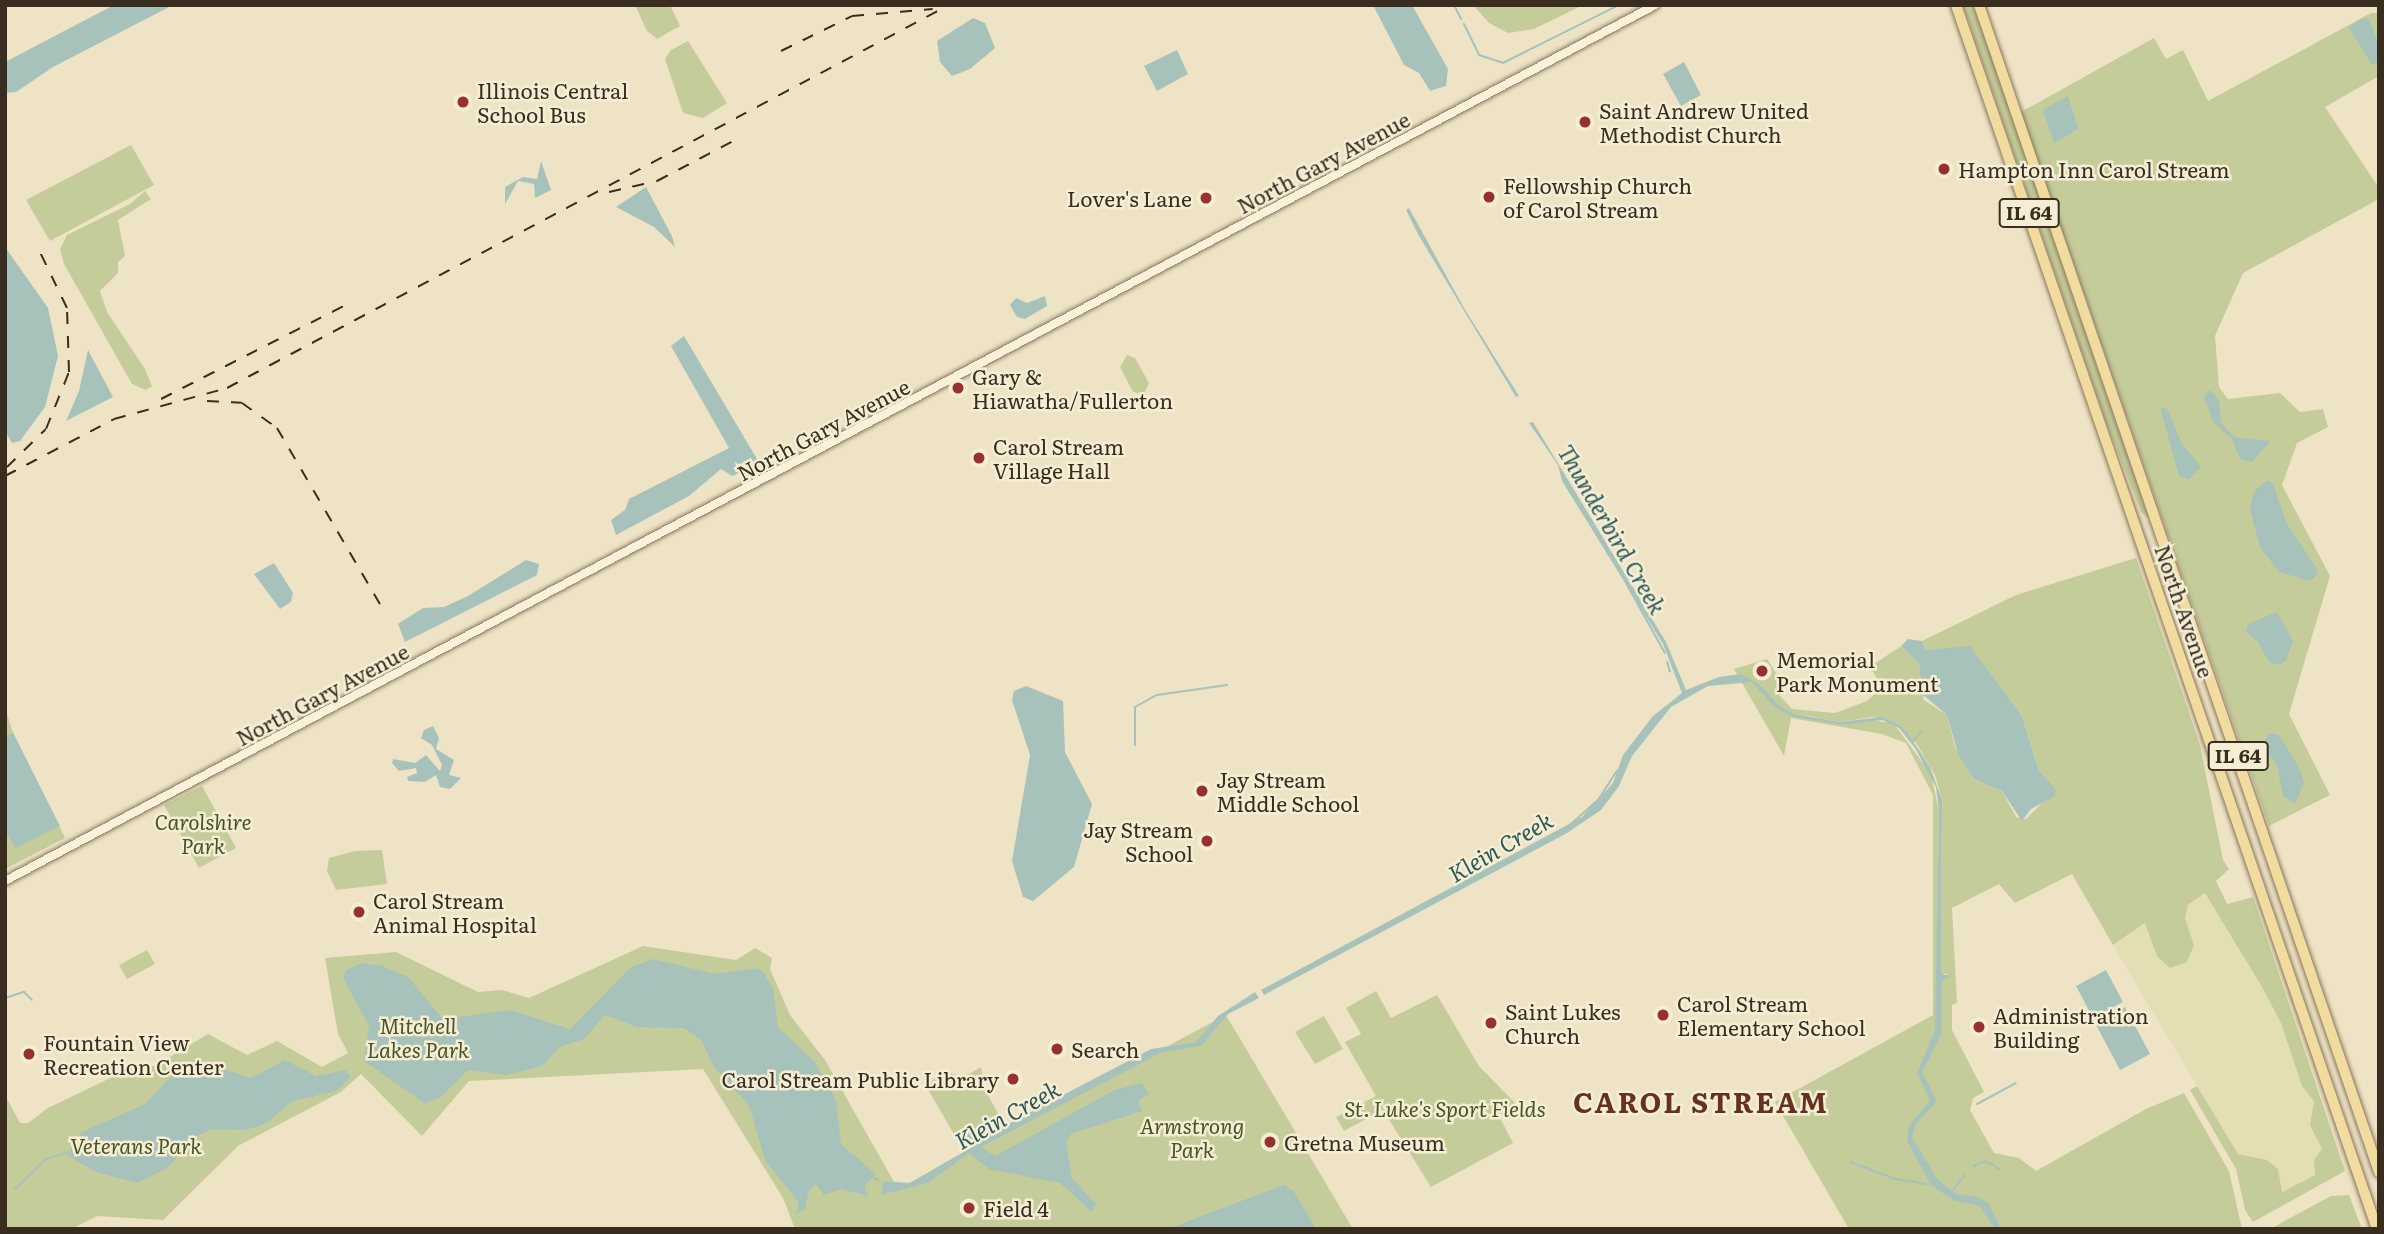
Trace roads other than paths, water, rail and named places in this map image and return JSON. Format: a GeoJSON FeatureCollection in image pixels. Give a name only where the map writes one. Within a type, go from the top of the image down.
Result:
{"type":"FeatureCollection","features":[{"type":"Feature","properties":{"kind":"main road","name":"North Avenue"},"geometry":{"type":"LineString","coordinates":[[1956,5],[2377,1229]]}},
{"type":"Feature","properties":{"kind":"main road","name":"North Avenue"},"geometry":{"type":"LineString","coordinates":[[1979,5],[2379,1172]]}},
{"type":"Feature","properties":{"kind":"street","name":"North Gary Avenue"},"geometry":{"type":"LineString","coordinates":[[5,881],[1656,5]]}},
{"type":"Feature","properties":{"kind":"water"},"geometry":{"type":"Polygon","coordinates":[[[114,5],[173,5],[53,67],[16,92],[5,93],[5,62],[114,5]]]}},
{"type":"Feature","properties":{"kind":"water"},"geometry":{"type":"Polygon","coordinates":[[[1373,5],[1412,5],[1448,69],[1446,86],[1430,91],[1419,73],[1404,65],[1373,5]]]}},
{"type":"Feature","properties":{"kind":"water"},"geometry":{"type":"Polygon","coordinates":[[[973,18],[985,23],[995,48],[970,69],[952,76],[940,62],[937,41],[973,18]]]}},
{"type":"Feature","properties":{"kind":"water"},"geometry":{"type":"Polygon","coordinates":[[[2361,19],[2369,19],[2378,43],[2379,61],[2372,65],[2349,28],[2361,19]]]}},
{"type":"Feature","properties":{"kind":"water"},"geometry":{"type":"Polygon","coordinates":[[[1177,50],[1188,74],[1157,91],[1144,66],[1177,50]]]}},
{"type":"Feature","properties":{"kind":"water"},"geometry":{"type":"Polygon","coordinates":[[[1684,62],[1701,95],[1681,106],[1663,74],[1684,62]]]}},
{"type":"Feature","properties":{"kind":"water"},"geometry":{"type":"Polygon","coordinates":[[[2068,96],[2078,129],[2054,143],[2043,110],[2068,96]]]}},
{"type":"Feature","properties":{"kind":"water"},"geometry":{"type":"Polygon","coordinates":[[[541,161],[551,190],[535,198],[534,184],[518,181],[505,204],[505,187],[523,177],[537,179],[541,161]]]}},
{"type":"Feature","properties":{"kind":"water"},"geometry":{"type":"Polygon","coordinates":[[[646,187],[675,247],[654,227],[616,207],[646,187]]]}},
{"type":"Feature","properties":{"kind":"water"},"geometry":{"type":"Polygon","coordinates":[[[1409,208],[1464,308],[1519,396],[1516,397],[1419,236],[1406,210],[1409,208]]]}},
{"type":"Feature","properties":{"kind":"water"},"geometry":{"type":"Polygon","coordinates":[[[5,247],[48,308],[58,356],[45,407],[20,441],[12,443],[5,431],[5,247]]]}},
{"type":"Feature","properties":{"kind":"water"},"geometry":{"type":"Polygon","coordinates":[[[1045,296],[1047,306],[1025,319],[1017,317],[1010,305],[1016,298],[1027,303],[1045,296]]]}},
{"type":"Feature","properties":{"kind":"water"},"geometry":{"type":"Polygon","coordinates":[[[684,336],[757,459],[755,466],[732,476],[721,469],[689,496],[616,535],[611,520],[625,510],[629,499],[729,448],[671,346],[684,336]]]}},
{"type":"Feature","properties":{"kind":"water"},"geometry":{"type":"Polygon","coordinates":[[[88,350],[113,397],[66,421],[79,391],[88,350]]]}},
{"type":"Feature","properties":{"kind":"water"},"geometry":{"type":"Polygon","coordinates":[[[2209,390],[2219,399],[2221,423],[2234,437],[2270,441],[2252,462],[2240,459],[2232,439],[2213,422],[2204,397],[2209,390]]]}},
{"type":"Feature","properties":{"kind":"water"},"geometry":{"type":"Polygon","coordinates":[[[2160,407],[2168,409],[2181,442],[2201,467],[2189,479],[2179,476],[2160,407]]]}},
{"type":"Feature","properties":{"kind":"water"},"geometry":{"type":"Polygon","coordinates":[[[1533,422],[1666,642],[1686,690],[1719,677],[1741,674],[1759,684],[1779,706],[1794,714],[1840,722],[1881,717],[1896,723],[1907,732],[1930,767],[1942,800],[1941,968],[1942,974],[1950,976],[1942,981],[1941,1035],[1922,1072],[1937,1101],[1915,1125],[1912,1137],[1937,1179],[1956,1194],[1978,1197],[1989,1204],[2001,1229],[1995,1229],[1980,1206],[1953,1200],[1931,1185],[1907,1141],[1909,1126],[1930,1101],[1917,1073],[1935,1030],[1939,812],[1936,787],[1915,748],[1899,728],[1882,720],[1845,725],[1793,717],[1774,707],[1752,682],[1708,686],[1671,707],[1632,756],[1619,786],[1601,810],[1567,833],[1264,995],[1261,990],[1582,817],[1613,783],[1623,755],[1653,716],[1682,693],[1663,644],[1562,481],[1558,465],[1529,423],[1533,422]]]}},
{"type":"Feature","properties":{"kind":"water"},"geometry":{"type":"Polygon","coordinates":[[[2267,480],[2273,484],[2287,524],[2316,567],[2318,574],[2310,581],[2279,572],[2260,547],[2250,509],[2254,491],[2267,480]]]}},
{"type":"Feature","properties":{"kind":"water"},"geometry":{"type":"Polygon","coordinates":[[[526,560],[539,564],[537,575],[405,642],[398,624],[423,608],[444,607],[468,596],[526,560]]]}},
{"type":"Feature","properties":{"kind":"water"},"geometry":{"type":"Polygon","coordinates":[[[274,563],[293,593],[291,602],[280,609],[254,574],[274,563]]]}},
{"type":"Feature","properties":{"kind":"water"},"geometry":{"type":"Polygon","coordinates":[[[2277,612],[2293,641],[2286,661],[2279,665],[2269,662],[2258,642],[2246,632],[2248,624],[2277,612]]]}},
{"type":"Feature","properties":{"kind":"water"},"geometry":{"type":"Polygon","coordinates":[[[1908,639],[1922,641],[1925,650],[1970,646],[2022,716],[2039,771],[2056,789],[2055,796],[2031,809],[2022,821],[2002,791],[1974,779],[1958,754],[1947,715],[1922,694],[1919,664],[1901,646],[1908,639]]]}},
{"type":"Feature","properties":{"kind":"water"},"geometry":{"type":"Polygon","coordinates":[[[1026,686],[1063,701],[1065,752],[1092,804],[1074,867],[1033,901],[1023,897],[1012,861],[1030,755],[1012,700],[1014,691],[1026,686]]]}},
{"type":"Feature","properties":{"kind":"water"},"geometry":{"type":"Polygon","coordinates":[[[433,726],[439,738],[436,749],[454,760],[449,775],[461,778],[450,789],[440,787],[436,775],[425,782],[408,781],[407,777],[417,773],[416,768],[399,771],[392,763],[393,759],[415,763],[426,755],[440,771],[442,765],[432,745],[421,738],[424,730],[433,726]]]}},
{"type":"Feature","properties":{"kind":"water"},"geometry":{"type":"Polygon","coordinates":[[[13,733],[60,826],[16,848],[5,831],[5,736],[13,733]]]}},
{"type":"Feature","properties":{"kind":"water"},"geometry":{"type":"Polygon","coordinates":[[[2269,733],[2279,735],[2301,771],[2304,783],[2295,804],[2283,796],[2277,766],[2262,745],[2269,733]]]}},
{"type":"Feature","properties":{"kind":"water"},"geometry":{"type":"Polygon","coordinates":[[[654,959],[715,974],[757,968],[764,973],[773,988],[778,1027],[815,1062],[836,1100],[841,1144],[876,1174],[864,1186],[868,1196],[841,1189],[824,1195],[816,1184],[809,1190],[805,1209],[796,1214],[799,1203],[765,1160],[749,1105],[714,1067],[701,1040],[684,1028],[637,1027],[605,1015],[584,1039],[560,1047],[542,1066],[507,1075],[468,1070],[440,1098],[424,1103],[364,1061],[369,1026],[343,978],[346,970],[362,963],[382,966],[408,977],[443,1019],[510,1010],[570,1029],[631,967],[654,959]]]}},
{"type":"Feature","properties":{"kind":"water"},"geometry":{"type":"Polygon","coordinates":[[[2106,970],[2123,1002],[2093,1018],[2076,986],[2106,970]]]}},
{"type":"Feature","properties":{"kind":"water"},"geometry":{"type":"Polygon","coordinates":[[[1255,992],[1259,998],[1228,1014],[1201,1046],[1162,1052],[981,1147],[995,1156],[1115,1090],[1142,1083],[1149,1094],[1138,1101],[1142,1111],[1071,1134],[1066,1143],[1072,1178],[1096,1204],[1092,1212],[1060,1183],[989,1169],[969,1153],[928,1183],[881,1195],[884,1181],[910,1183],[1001,1130],[963,1149],[961,1138],[992,1120],[1006,1125],[1151,1049],[1196,1042],[1218,1016],[1255,992]]]}},
{"type":"Feature","properties":{"kind":"water"},"geometry":{"type":"Polygon","coordinates":[[[2125,1007],[2150,1054],[2120,1070],[2095,1023],[2125,1007]]]}},
{"type":"Feature","properties":{"kind":"water"},"geometry":{"type":"Polygon","coordinates":[[[285,1060],[316,1076],[345,1070],[351,1077],[336,1091],[293,1101],[265,1124],[246,1130],[212,1129],[197,1136],[167,1168],[137,1183],[96,1172],[67,1155],[82,1132],[145,1104],[184,1063],[203,1062],[251,1078],[285,1060]]]}},
{"type":"Feature","properties":{"kind":"water"},"geometry":{"type":"Polygon","coordinates":[[[1283,1185],[1293,1190],[1316,1229],[1168,1229],[1283,1185]]]}},
{"type":"Feature","properties":{"kind":"waterway","name":"Thunderbird Creek"},"geometry":{"type":"LineString","coordinates":[[1454,5],[1461,19]]}},
{"type":"Feature","properties":{"kind":"waterway"},"geometry":{"type":"LineString","coordinates":[[1464,24],[1479,55],[1503,63],[1619,5]]}},
{"type":"Feature","properties":{"kind":"waterway","name":"Thunderbird Creek"},"geometry":{"type":"LineString","coordinates":[[1602,542],[1609,555]]}},
{"type":"Feature","properties":{"kind":"waterway","name":"Thunderbird Creek"},"geometry":{"type":"LineString","coordinates":[[1621,574],[1665,653]]}},
{"type":"Feature","properties":{"kind":"waterway","name":"Thunderbird Creek"},"geometry":{"type":"LineString","coordinates":[[1667,662],[1670,672]]}},
{"type":"Feature","properties":{"kind":"waterway"},"geometry":{"type":"LineString","coordinates":[[1135,745],[1135,707],[1157,695],[1227,685]]}},
{"type":"Feature","properties":{"kind":"waterway"},"geometry":{"type":"LineString","coordinates":[[1913,741],[1922,731]]}},
{"type":"Feature","properties":{"kind":"waterway","name":"Klein Creek"},"geometry":{"type":"LineString","coordinates":[[1571,824],[1598,800],[1617,771]]}},
{"type":"Feature","properties":{"kind":"waterway"},"geometry":{"type":"LineString","coordinates":[[5,998],[24,992],[32,1000]]}},
{"type":"Feature","properties":{"kind":"waterway"},"geometry":{"type":"LineString","coordinates":[[1977,1104],[2016,1083]]}},
{"type":"Feature","properties":{"kind":"waterway","name":"Klein Creek"},"geometry":{"type":"LineString","coordinates":[[15,1189],[46,1159],[68,1152]]}},
{"type":"Feature","properties":{"kind":"waterway"},"geometry":{"type":"LineString","coordinates":[[1974,1166],[1986,1161],[1999,1169]]}},
{"type":"Feature","properties":{"kind":"waterway"},"geometry":{"type":"LineString","coordinates":[[1850,1162],[1896,1179],[1929,1184]]}},
{"type":"Feature","properties":{"kind":"waterway"},"geometry":{"type":"LineString","coordinates":[[1950,1193],[1965,1175]]}},
{"type":"Feature","properties":{"kind":"waterway"},"geometry":{"type":"LineString","coordinates":[[874,1178],[879,1180]]}},
{"type":"Feature","properties":{"kind":"railway"},"geometry":{"type":"LineString","coordinates":[[5,476],[114,419],[227,388],[949,5]]}},
{"type":"Feature","properties":{"kind":"railway"},"geometry":{"type":"LineString","coordinates":[[781,51],[852,16],[933,9]]}},
{"type":"Feature","properties":{"kind":"railway"},"geometry":{"type":"LineString","coordinates":[[609,192],[657,181],[735,140]]}},
{"type":"Feature","properties":{"kind":"railway"},"geometry":{"type":"LineString","coordinates":[[7,467],[46,429],[69,372],[67,308],[39,250]]}},
{"type":"Feature","properties":{"kind":"railway"},"geometry":{"type":"LineString","coordinates":[[161,399],[351,302]]}},
{"type":"Feature","properties":{"kind":"railway"},"geometry":{"type":"LineString","coordinates":[[207,401],[242,403],[277,428],[382,608]]}},
{"type":"Feature","properties":{"kind":"place","name":"Illinois Central School Bus"},"geometry":{"type":"Point","coordinates":[463,102]}},
{"type":"Feature","properties":{"kind":"place","name":"Saint Andrew United Methodist Church"},"geometry":{"type":"Point","coordinates":[1585,122]}},
{"type":"Feature","properties":{"kind":"place","name":"Hampton Inn Carol Stream"},"geometry":{"type":"Point","coordinates":[1944,169]}},
{"type":"Feature","properties":{"kind":"place","name":"Fellowship Church of Carol Stream"},"geometry":{"type":"Point","coordinates":[1489,197]}},
{"type":"Feature","properties":{"kind":"place","name":"Lover's Lane"},"geometry":{"type":"Point","coordinates":[1206,198]}},
{"type":"Feature","properties":{"kind":"place","name":"Gary & Hiawatha/Fullerton"},"geometry":{"type":"Point","coordinates":[958,388]}},
{"type":"Feature","properties":{"kind":"place","name":"Carol Stream Village Hall"},"geometry":{"type":"Point","coordinates":[979,458]}},
{"type":"Feature","properties":{"kind":"place","name":"Memorial Park Monument"},"geometry":{"type":"Point","coordinates":[1762,671]}},
{"type":"Feature","properties":{"kind":"place","name":"Jay Stream Middle School"},"geometry":{"type":"Point","coordinates":[1202,791]}},
{"type":"Feature","properties":{"kind":"place","name":"Jay Stream School"},"geometry":{"type":"Point","coordinates":[1207,841]}},
{"type":"Feature","properties":{"kind":"place","name":"Carol Stream Animal Hospital"},"geometry":{"type":"Point","coordinates":[359,912]}},
{"type":"Feature","properties":{"kind":"place","name":"Carol Stream Elementary School"},"geometry":{"type":"Point","coordinates":[1663,1015]}},
{"type":"Feature","properties":{"kind":"place","name":"Saint Lukes Church"},"geometry":{"type":"Point","coordinates":[1491,1023]}},
{"type":"Feature","properties":{"kind":"place","name":"Administration Building"},"geometry":{"type":"Point","coordinates":[1979,1027]}},
{"type":"Feature","properties":{"kind":"place","name":"Search"},"geometry":{"type":"Point","coordinates":[1057,1049]}},
{"type":"Feature","properties":{"kind":"place","name":"Fountain View Recreation Center"},"geometry":{"type":"Point","coordinates":[29,1054]}},
{"type":"Feature","properties":{"kind":"place","name":"Carol Stream Public Library"},"geometry":{"type":"Point","coordinates":[1013,1079]}},
{"type":"Feature","properties":{"kind":"place","name":"Gretna Museum"},"geometry":{"type":"Point","coordinates":[1270,1142]}},
{"type":"Feature","properties":{"kind":"place","name":"Field 4"},"geometry":{"type":"Point","coordinates":[969,1208]}},
{"type":"Feature","properties":{"kind":"district","name":"CAROL STREAM"},"geometry":{"type":"Point","coordinates":[1701,1101]}},
{"type":"Feature","properties":{"kind":"park label","name":"Carolshire Park"},"geometry":{"type":"Point","coordinates":[203,833]}},
{"type":"Feature","properties":{"kind":"park label","name":"Mitchell Lakes Park"},"geometry":{"type":"Point","coordinates":[418,1037]}},
{"type":"Feature","properties":{"kind":"park label","name":"St. Luke's Sport Fields"},"geometry":{"type":"Point","coordinates":[1445,1108]}},
{"type":"Feature","properties":{"kind":"park label","name":"Armstrong Park"},"geometry":{"type":"Point","coordinates":[1192,1137]}},
{"type":"Feature","properties":{"kind":"park label","name":"Veterans Park"},"geometry":{"type":"Point","coordinates":[136,1145]}}]}
